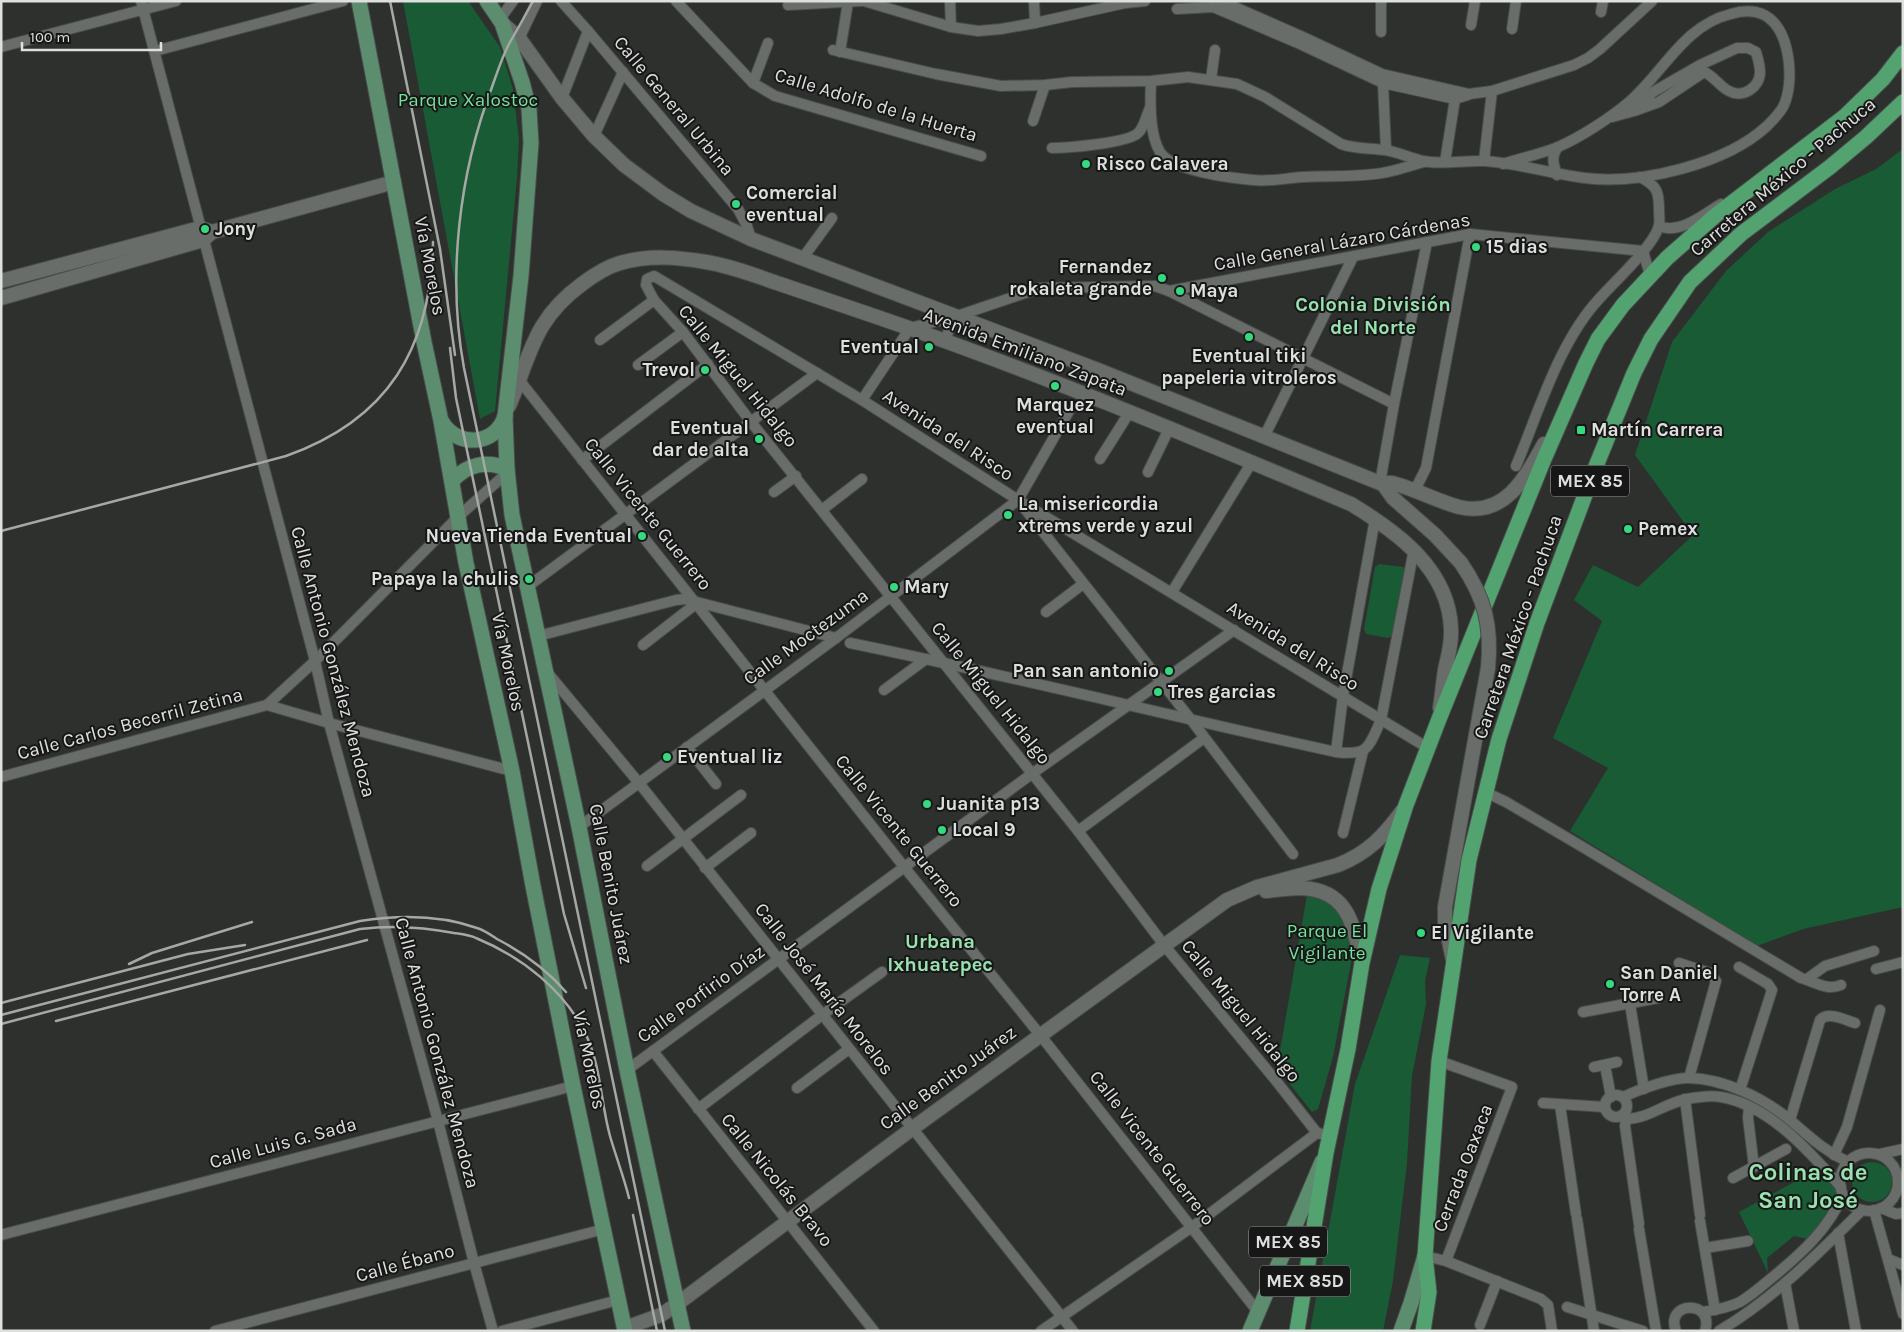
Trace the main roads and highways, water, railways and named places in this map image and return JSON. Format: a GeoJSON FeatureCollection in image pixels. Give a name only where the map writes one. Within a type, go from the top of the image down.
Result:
{"type":"FeatureCollection","features":[{"type":"Feature","properties":{"kind":"highway","name":"Carretera México - Pachuca"},"geometry":{"type":"LineString","coordinates":[[1326,1153],[1323,1134],[1379,889],[1406,805],[1569,400],[1598,340],[1623,305],[1650,275],[1686,241],[1754,185],[1844,117],[1883,79],[1903,53]]}},
{"type":"Feature","properties":{"kind":"highway","name":"Carretera México - Pachuca"},"geometry":{"type":"LineString","coordinates":[[1423,1331],[1429,1292],[1425,1256],[1439,1062],[1470,860],[1485,792],[1500,739],[1537,623],[1594,470],[1634,373],[1651,339],[1690,282],[1741,234],[1830,168],[1903,102]]}},
{"type":"Feature","properties":{"kind":"highway","name":"MEX 85D"},"geometry":{"type":"LineString","coordinates":[[1297,1331],[1326,1153]]}},
{"type":"Feature","properties":{"kind":"main road","name":"Vía Morelos"},"geometry":{"type":"LineString","coordinates":[[359,1],[441,421],[472,592],[512,771],[573,1086],[625,1329]]}},
{"type":"Feature","properties":{"kind":"main road"},"geometry":{"type":"LineString","coordinates":[[441,421],[454,436],[472,441],[485,438],[496,432],[505,416],[514,379],[532,143],[529,109],[512,53],[501,21],[488,1]]}},
{"type":"Feature","properties":{"kind":"main road","name":"Avenida Emiliano Zapata"},"geometry":{"type":"LineString","coordinates":[[501,21],[519,38],[562,98],[594,136],[624,165],[663,194],[691,211],[750,239],[1098,370],[1381,484]]}},
{"type":"Feature","properties":{"kind":"main road"},"geometry":{"type":"LineString","coordinates":[[1,281],[205,233],[394,182]]}},
{"type":"Feature","properties":{"kind":"main road"},"geometry":{"type":"LineString","coordinates":[[1,298],[205,233]]}},
{"type":"Feature","properties":{"kind":"main road","name":"Avenida Emiliano Zapata"},"geometry":{"type":"LineString","coordinates":[[514,379],[534,339],[555,306],[598,273],[618,264],[645,257],[672,257],[709,262],[945,340],[1080,391],[1351,504],[1397,534],[1414,549],[1440,586],[1448,607],[1451,628],[1450,648],[1445,669],[1439,719]]}},
{"type":"Feature","properties":{"kind":"main road"},"geometry":{"type":"LineString","coordinates":[[1381,484],[1392,483],[1460,507],[1486,507],[1500,501],[1512,492],[1526,477],[1569,400]]}},
{"type":"Feature","properties":{"kind":"main road"},"geometry":{"type":"LineString","coordinates":[[452,481],[464,470],[478,464],[493,464],[507,470],[505,416]]}},
{"type":"Feature","properties":{"kind":"main road","name":"Calle Benito Juárez"},"geometry":{"type":"LineString","coordinates":[[507,470],[512,515],[579,827],[627,1070],[683,1331]]}},
{"type":"Feature","properties":{"kind":"main road"},"geometry":{"type":"LineString","coordinates":[[1381,484],[1393,498],[1429,529],[1461,563],[1479,594],[1488,619],[1490,644],[1488,668],[1445,907],[1445,922],[1454,964]]}},
{"type":"Feature","properties":{"kind":"main road","name":"Calle Benito Juárez"},"geometry":{"type":"LineString","coordinates":[[625,1329],[661,1315],[677,1304],[913,1128],[1227,900],[1248,891],[1338,866],[1350,860],[1365,852],[1382,836],[1406,805]]}},
{"type":"Feature","properties":{"kind":"main road","name":"Calle Benito Juárez"},"geometry":{"type":"LineString","coordinates":[[1248,891],[1301,888],[1320,891],[1329,895],[1340,903],[1350,917],[1362,963]]}},
{"type":"Feature","properties":{"kind":"main road","name":"MEX 85"},"geometry":{"type":"LineString","coordinates":[[1250,1331],[1326,1153]]}},
{"type":"Feature","properties":{"kind":"main road","name":"MEX 85"},"geometry":{"type":"LineString","coordinates":[[1401,1331],[1425,1256]]}},
{"type":"Feature","properties":{"kind":"railway"},"geometry":{"type":"LineString","coordinates":[[390,1],[440,249],[455,355]]}},
{"type":"Feature","properties":{"kind":"railway"},"geometry":{"type":"LineString","coordinates":[[533,1],[502,60],[471,155],[459,226],[457,262],[459,333],[464,368],[665,1331]]}},
{"type":"Feature","properties":{"kind":"railway"},"geometry":{"type":"LineString","coordinates":[[1,531],[286,456],[322,441],[352,422],[377,400],[397,375],[413,347],[424,315],[430,280],[433,242]]}},
{"type":"Feature","properties":{"kind":"railway"},"geometry":{"type":"LineString","coordinates":[[450,348],[456,398],[564,914],[586,988]]}},
{"type":"Feature","properties":{"kind":"railway"},"geometry":{"type":"LineString","coordinates":[[1,1015],[360,921],[404,917],[434,918],[480,929],[534,962],[566,992]]}},
{"type":"Feature","properties":{"kind":"railway"},"geometry":{"type":"LineString","coordinates":[[129,964],[152,953],[252,922]]}},
{"type":"Feature","properties":{"kind":"railway"},"geometry":{"type":"LineString","coordinates":[[1,1024],[360,929],[407,927],[471,936],[510,955],[541,977],[555,990],[578,1020],[592,1049],[607,1124],[629,1198]]}},
{"type":"Feature","properties":{"kind":"railway"},"geometry":{"type":"LineString","coordinates":[[56,1021],[367,940]]}},
{"type":"Feature","properties":{"kind":"railway"},"geometry":{"type":"LineString","coordinates":[[1,1003],[188,954],[245,945]]}},
{"type":"Feature","properties":{"kind":"railway"},"geometry":{"type":"LineString","coordinates":[[633,1215],[657,1331]]}},
{"type":"Feature","properties":{"kind":"place","name":"Risco Calavera"},"geometry":{"type":"Point","coordinates":[1086,164]}},
{"type":"Feature","properties":{"kind":"place","name":"Comercial eventual"},"geometry":{"type":"Point","coordinates":[736,204]}},
{"type":"Feature","properties":{"kind":"place","name":"Jony"},"geometry":{"type":"Point","coordinates":[205,229]}},
{"type":"Feature","properties":{"kind":"place","name":"15 dias"},"geometry":{"type":"Point","coordinates":[1476,247]}},
{"type":"Feature","properties":{"kind":"place","name":"Fernandez rokaleta grande"},"geometry":{"type":"Point","coordinates":[1162,278]}},
{"type":"Feature","properties":{"kind":"place","name":"Maya"},"geometry":{"type":"Point","coordinates":[1180,291]}},
{"type":"Feature","properties":{"kind":"place","name":"Eventual tiki papeleria vitroleros"},"geometry":{"type":"Point","coordinates":[1249,337]}},
{"type":"Feature","properties":{"kind":"place","name":"Eventual"},"geometry":{"type":"Point","coordinates":[929,347]}},
{"type":"Feature","properties":{"kind":"place","name":"Trevol"},"geometry":{"type":"Point","coordinates":[705,370]}},
{"type":"Feature","properties":{"kind":"place","name":"Marquez eventual"},"geometry":{"type":"Point","coordinates":[1055,386]}},
{"type":"Feature","properties":{"kind":"place","name":"Martín Carrera"},"geometry":{"type":"Point","coordinates":[1581,430]}},
{"type":"Feature","properties":{"kind":"place","name":"Eventual dar de alta"},"geometry":{"type":"Point","coordinates":[759,439]}},
{"type":"Feature","properties":{"kind":"place","name":"La misericordia xtrems verde y azul"},"geometry":{"type":"Point","coordinates":[1008,515]}},
{"type":"Feature","properties":{"kind":"place","name":"Pemex"},"geometry":{"type":"Point","coordinates":[1628,529]}},
{"type":"Feature","properties":{"kind":"place","name":"Nueva Tienda Eventual"},"geometry":{"type":"Point","coordinates":[642,536]}},
{"type":"Feature","properties":{"kind":"place","name":"Papaya la chulis"},"geometry":{"type":"Point","coordinates":[529,579]}},
{"type":"Feature","properties":{"kind":"place","name":"Mary"},"geometry":{"type":"Point","coordinates":[894,587]}},
{"type":"Feature","properties":{"kind":"place","name":"Pan san antonio"},"geometry":{"type":"Point","coordinates":[1169,671]}},
{"type":"Feature","properties":{"kind":"place","name":"Tres garcias"},"geometry":{"type":"Point","coordinates":[1158,692]}},
{"type":"Feature","properties":{"kind":"place","name":"Eventual liz"},"geometry":{"type":"Point","coordinates":[667,757]}},
{"type":"Feature","properties":{"kind":"place","name":"Juanita p13"},"geometry":{"type":"Point","coordinates":[927,804]}},
{"type":"Feature","properties":{"kind":"place","name":"Local 9"},"geometry":{"type":"Point","coordinates":[942,830]}},
{"type":"Feature","properties":{"kind":"place","name":"El Vigilante"},"geometry":{"type":"Point","coordinates":[1421,933]}},
{"type":"Feature","properties":{"kind":"place","name":"San Daniel Torre A"},"geometry":{"type":"Point","coordinates":[1610,984]}},
{"type":"Feature","properties":{"kind":"district","name":"Colonia División del Norte"},"geometry":{"type":"Point","coordinates":[1373,316]}},
{"type":"Feature","properties":{"kind":"district","name":"Urbana Ixhuatepec"},"geometry":{"type":"Point","coordinates":[940,952]}},
{"type":"Feature","properties":{"kind":"district","name":"Colinas de San José"},"geometry":{"type":"Point","coordinates":[1808,1186]}},
{"type":"Feature","properties":{"kind":"park label","name":"Parque Xalostoc"},"geometry":{"type":"Point","coordinates":[468,100]}},
{"type":"Feature","properties":{"kind":"park label","name":"Parque El Vigilante"},"geometry":{"type":"Point","coordinates":[1327,942]}}]}
